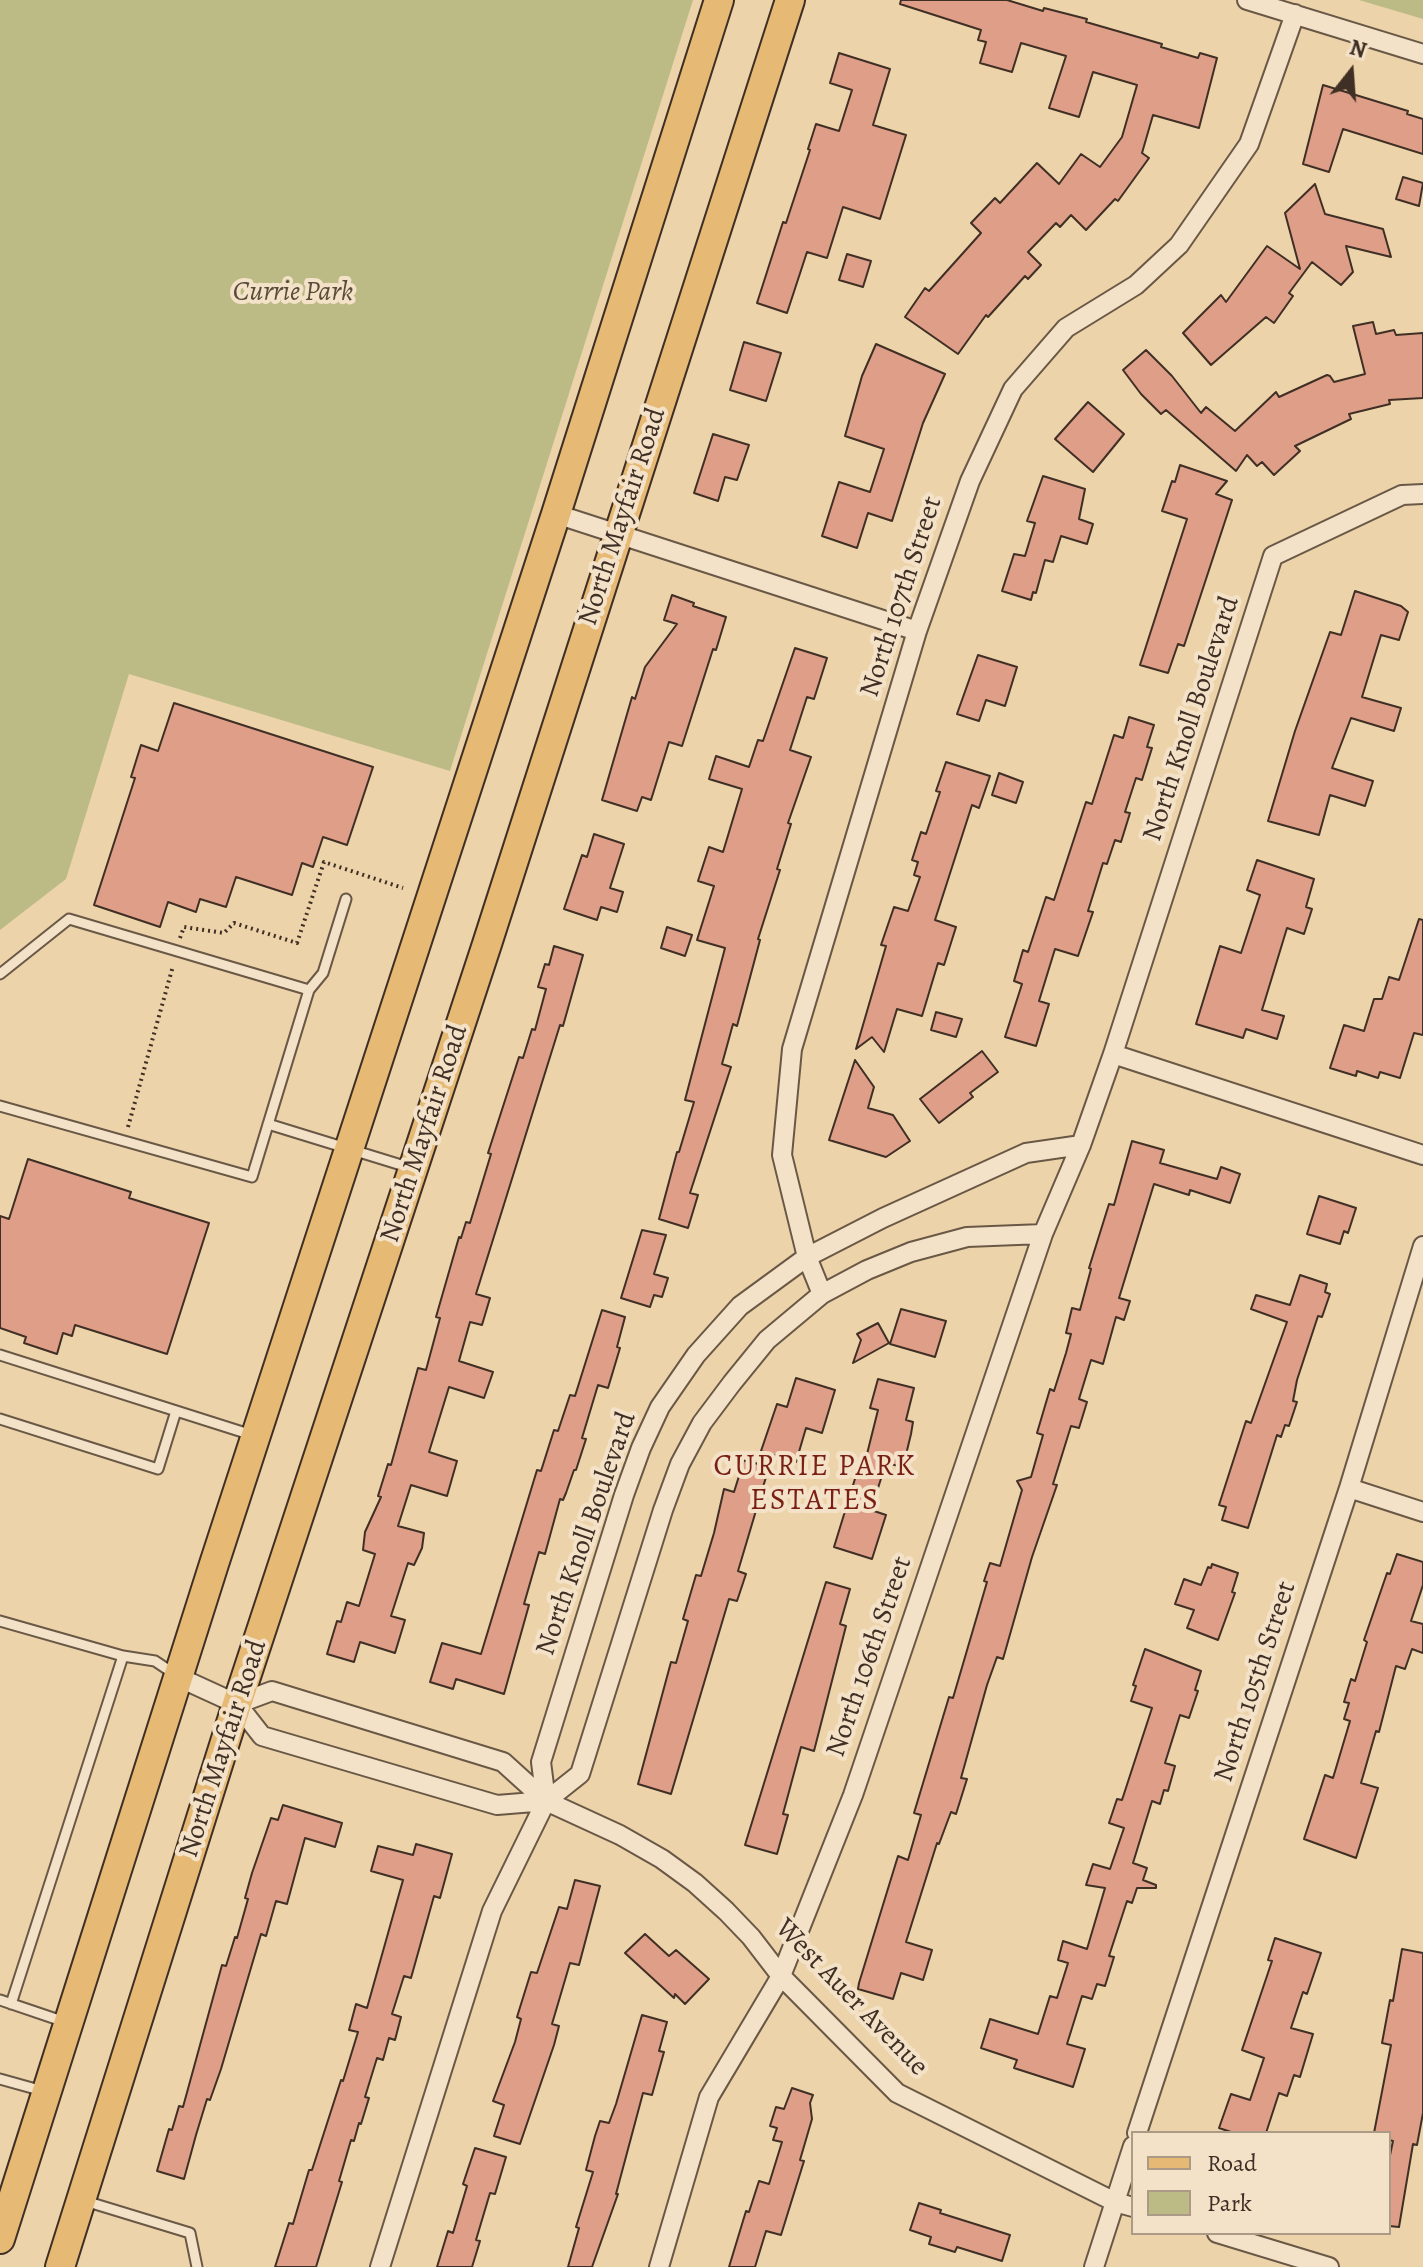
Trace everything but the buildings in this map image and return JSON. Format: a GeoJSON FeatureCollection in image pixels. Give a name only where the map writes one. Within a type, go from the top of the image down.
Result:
{"type":"FeatureCollection","features":[{"type":"Feature","properties":{"kind":"main road"},"geometry":{"type":"LineString","coordinates":[[0,2239],[6,2203],[69,2023],[719,0]]}},
{"type":"Feature","properties":{"kind":"main road","name":"North Mayfair Road"},"geometry":{"type":"LineString","coordinates":[[60,2267],[237,1704],[414,1169],[790,0]]}},
{"type":"Feature","properties":{"kind":"street"},"geometry":{"type":"LineString","coordinates":[[1247,0],[1423,54]]}},
{"type":"Feature","properties":{"kind":"street","name":"North 107th Street"},"geometry":{"type":"LineString","coordinates":[[822,1294],[807,1257],[782,1155],[792,1049],[917,631],[970,481],[1013,389],[1066,328],[1136,285],[1179,245],[1249,144],[1295,14]]}},
{"type":"Feature","properties":{"kind":"street","name":"North Knoll Boulevard"},"geometry":{"type":"LineString","coordinates":[[1113,1054],[1273,556],[1402,495],[1423,494]]}},
{"type":"Feature","properties":{"kind":"street"},"geometry":{"type":"LineString","coordinates":[[556,514],[917,631]]}},
{"type":"Feature","properties":{"kind":"street"},"geometry":{"type":"LineString","coordinates":[[1113,1054],[1423,1155]]}},
{"type":"Feature","properties":{"kind":"street","name":"North 106th Street"},"geometry":{"type":"LineString","coordinates":[[659,2267],[709,2097],[781,1976],[853,1795],[1043,1234],[1081,1145],[1113,1054]]}},
{"type":"Feature","properties":{"kind":"street","name":"North Knoll Boulevard"},"geometry":{"type":"LineString","coordinates":[[546,1801],[541,1762],[624,1495],[660,1407],[696,1355],[740,1306],[807,1257],[883,1218],[1026,1153],[1081,1145]]}},
{"type":"Feature","properties":{"kind":"street"},"geometry":{"type":"LineString","coordinates":[[380,2267],[492,1911],[546,1801],[580,1774],[663,1510],[680,1464],[702,1423],[767,1340],[822,1294],[867,1270],[911,1252],[967,1237],[1043,1234]]}},
{"type":"Feature","properties":{"kind":"street","name":"North 105th Street"},"geometry":{"type":"LineString","coordinates":[[1138,2131],[1349,1488],[1423,1246]]}},
{"type":"Feature","properties":{"kind":"street"},"geometry":{"type":"LineString","coordinates":[[1349,1488],[1423,1512]]}},
{"type":"Feature","properties":{"kind":"street","name":"West Auer Avenue"},"geometry":{"type":"LineString","coordinates":[[178,1677],[237,1704],[262,1736],[497,1805],[546,1801]]}},
{"type":"Feature","properties":{"kind":"street","name":"West Auer Avenue"},"geometry":{"type":"LineString","coordinates":[[237,1704],[272,1691],[503,1762],[546,1801],[620,1835],[662,1859],[695,1883],[751,1937],[781,1976],[897,2093],[1115,2202],[1131,2206]]}},
{"type":"Feature","properties":{"kind":"street"},"geometry":{"type":"LineString","coordinates":[[1094,2267],[1131,2152]]}},
{"type":"Feature","properties":{"kind":"street"},"geometry":{"type":"LineString","coordinates":[[1224,2235],[1329,2267]]}},
{"type":"Feature","properties":{"kind":"lane"},"geometry":{"type":"LineString","coordinates":[[0,1106],[252,1177],[309,990],[323,973],[346,899]]}},
{"type":"Feature","properties":{"kind":"lane"},"geometry":{"type":"LineString","coordinates":[[0,974],[69,919],[309,990]]}},
{"type":"Feature","properties":{"kind":"lane"},"geometry":{"type":"LineString","coordinates":[[268,1124],[414,1169]]}},
{"type":"Feature","properties":{"kind":"lane"},"geometry":{"type":"LineString","coordinates":[[0,1355],[256,1436]]}},
{"type":"Feature","properties":{"kind":"lane"},"geometry":{"type":"LineString","coordinates":[[0,1419],[158,1469],[176,1411]]}},
{"type":"Feature","properties":{"kind":"lane"},"geometry":{"type":"LineString","coordinates":[[0,1621],[123,1656],[155,1661],[178,1677]]}},
{"type":"Feature","properties":{"kind":"lane"},"geometry":{"type":"LineString","coordinates":[[11,2004],[123,1656]]}},
{"type":"Feature","properties":{"kind":"lane"},"geometry":{"type":"LineString","coordinates":[[0,2000],[69,2023]]}},
{"type":"Feature","properties":{"kind":"lane"},"geometry":{"type":"LineString","coordinates":[[0,2079],[46,2092]]}},
{"type":"Feature","properties":{"kind":"lane"},"geometry":{"type":"LineString","coordinates":[[81,2200],[190,2233],[197,2267]]}},
{"type":"Feature","properties":{"kind":"path"},"geometry":{"type":"LineString","coordinates":[[124,1141],[184,927],[224,933],[234,923],[297,943],[324,862],[403,888]]}},
{"type":"Feature","properties":{"kind":"green space","name":"Currie Park"},"geometry":{"type":"Polygon","coordinates":[[[0,0],[693,0],[450,771],[129,674],[66,879],[0,930],[0,0]]]}},
{"type":"Feature","properties":{"kind":"green space"},"geometry":{"type":"Polygon","coordinates":[[[1359,0],[1423,0],[1423,19],[1359,0]]]}},
{"type":"Feature","properties":{"kind":"district","name":"CURRIE PARK ESTATES"},"geometry":{"type":"Point","coordinates":[815,1485]}}]}
